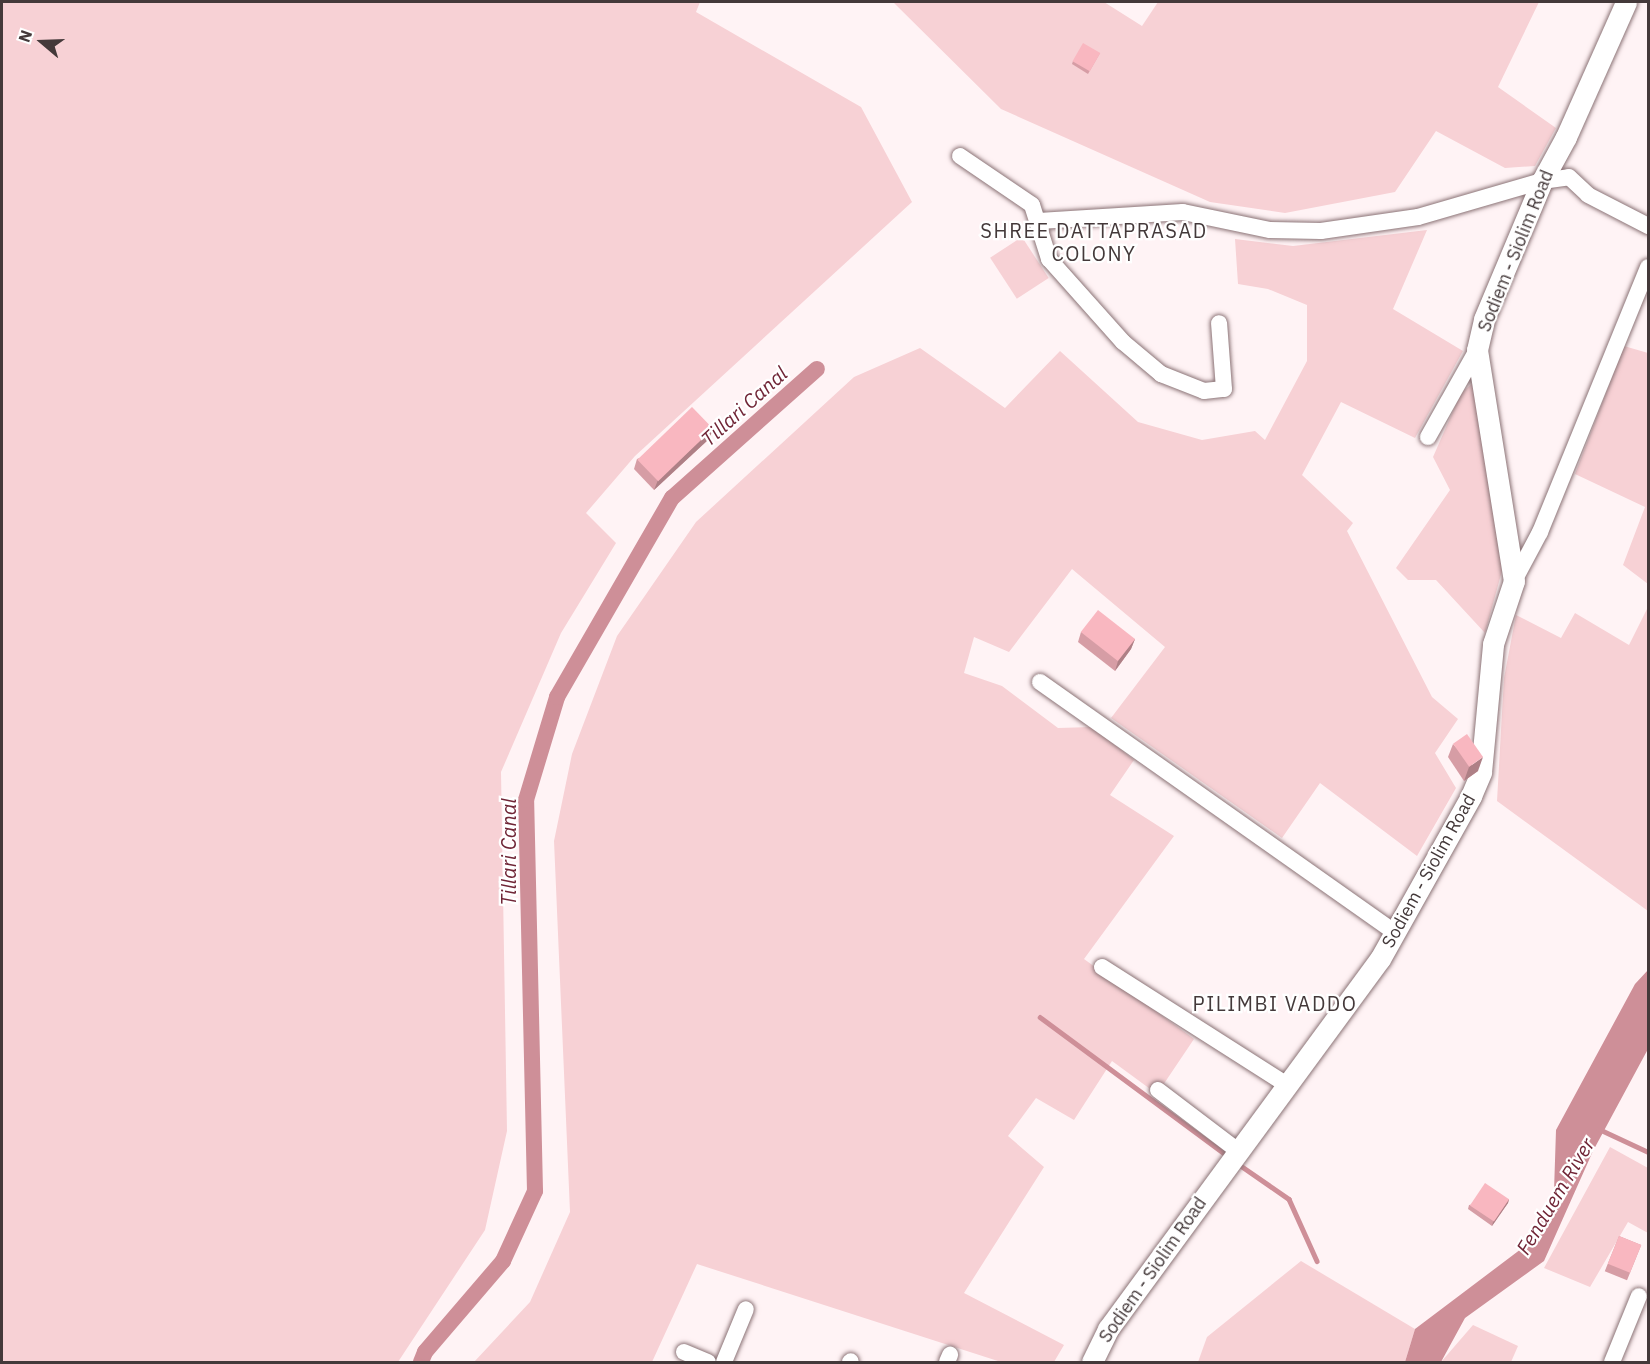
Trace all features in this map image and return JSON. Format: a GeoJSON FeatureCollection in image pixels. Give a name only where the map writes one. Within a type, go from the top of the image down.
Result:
{"type":"FeatureCollection","features":[{"type":"Feature","properties":{"kind":"main road","name":"Sodiem - Siolim Road"},"geometry":{"type":"LineString","coordinates":[[1092,1362],[1108,1329],[1380,959],[1466,808],[1481,772],[1480,750],[1493,644],[1514,581],[1477,350],[1484,319],[1542,181],[1566,137],[1626,2]]}},
{"type":"Feature","properties":{"kind":"street"},"geometry":{"type":"LineString","coordinates":[[960,156],[1032,205],[1039,221],[1049,259],[1123,342],[1161,374],[1204,392],[1224,389],[1219,323]]}},
{"type":"Feature","properties":{"kind":"street"},"geometry":{"type":"LineString","coordinates":[[1039,221],[1183,212],[1270,230],[1321,231],[1418,217],[1542,181],[1569,177],[1588,195],[1648,226]]}},
{"type":"Feature","properties":{"kind":"street"},"geometry":{"type":"LineString","coordinates":[[1514,581],[1540,532],[1648,267]]}},
{"type":"Feature","properties":{"kind":"street"},"geometry":{"type":"LineString","coordinates":[[1428,437],[1477,350]]}},
{"type":"Feature","properties":{"kind":"street"},"geometry":{"type":"LineString","coordinates":[[1040,682],[1394,932]]}},
{"type":"Feature","properties":{"kind":"street"},"geometry":{"type":"LineString","coordinates":[[1102,967],[1287,1085]]}},
{"type":"Feature","properties":{"kind":"street"},"geometry":{"type":"LineString","coordinates":[[1158,1090],[1238,1151]]}},
{"type":"Feature","properties":{"kind":"street"},"geometry":{"type":"LineString","coordinates":[[1612,1362],[1639,1296]]}},
{"type":"Feature","properties":{"kind":"street"},"geometry":{"type":"LineString","coordinates":[[724,1362],[746,1310]]}},
{"type":"Feature","properties":{"kind":"street"},"geometry":{"type":"LineString","coordinates":[[684,1352],[708,1362]]}},
{"type":"Feature","properties":{"kind":"shaded area"},"geometry":{"type":"Polygon","coordinates":[[[2,2],[700,2],[696,12],[861,107],[912,202],[635,456],[586,513],[616,543],[561,633],[501,772],[507,1131],[485,1230],[398,1362],[2,1362],[2,2]]]}},
{"type":"Feature","properties":{"kind":"shaded area"},"geometry":{"type":"Polygon","coordinates":[[[893,2],[1104,2],[1142,26],[1158,2],[1539,2],[1498,87],[1556,128],[1535,166],[1505,168],[1436,131],[1395,192],[1285,213],[1210,202],[1001,109],[893,2]]]}},
{"type":"Feature","properties":{"kind":"shaded area"},"geometry":{"type":"Polygon","coordinates":[[[1427,230],[1393,309],[1463,351],[1415,438],[1341,402],[1302,475],[1353,523],[1347,531],[1432,697],[1458,719],[1435,753],[1456,788],[1417,856],[1320,783],[1282,838],[1111,718],[1165,647],[1072,569],[1009,652],[974,637],[964,673],[1002,686],[1058,728],[1092,727],[1134,760],[1110,795],[1174,836],[1084,959],[1194,1039],[1157,1094],[1112,1061],[1074,1120],[1036,1098],[1008,1136],[1044,1167],[964,1293],[1064,1345],[1054,1362],[1001,1362],[697,1264],[652,1362],[474,1362],[530,1302],[570,1212],[554,841],[572,754],[617,636],[696,522],[854,377],[920,348],[1005,408],[1060,351],[1138,422],[1202,440],[1255,431],[1265,440],[1307,361],[1307,305],[1268,289],[1238,284],[1235,239],[1293,246],[1427,230]]]}},
{"type":"Feature","properties":{"kind":"shaded area"},"geometry":{"type":"Polygon","coordinates":[[[1022,237],[1049,278],[1017,299],[990,258],[1022,237]]]}},
{"type":"Feature","properties":{"kind":"shaded area"},"geometry":{"type":"Polygon","coordinates":[[[1624,346],[1648,353],[1648,584],[1623,565],[1645,507],[1575,474],[1624,346]]]}},
{"type":"Feature","properties":{"kind":"shaded area"},"geometry":{"type":"Polygon","coordinates":[[[1473,383],[1502,571],[1485,633],[1436,580],[1408,580],[1396,568],[1450,490],[1433,457],[1461,393],[1473,383]]]}},
{"type":"Feature","properties":{"kind":"shaded area"},"geometry":{"type":"Polygon","coordinates":[[[1648,607],[1648,911],[1497,801],[1504,678],[1516,615],[1561,638],[1575,613],[1629,645],[1648,607]]]}},
{"type":"Feature","properties":{"kind":"shaded area"},"geometry":{"type":"Polygon","coordinates":[[[1610,1147],[1648,1168],[1648,1233],[1628,1222],[1590,1287],[1544,1268],[1610,1147]]]}},
{"type":"Feature","properties":{"kind":"shaded area"},"geometry":{"type":"Polygon","coordinates":[[[1301,1261],[1415,1329],[1405,1362],[1198,1362],[1207,1337],[1301,1261]]]}},
{"type":"Feature","properties":{"kind":"shaded area"},"geometry":{"type":"Polygon","coordinates":[[[1473,1325],[1518,1346],[1511,1362],[1441,1362],[1473,1325]]]}},
{"type":"Feature","properties":{"kind":"water","name":"Fenduem River"},"geometry":{"type":"Polygon","coordinates":[[[1648,970],[1648,1049],[1593,1151],[1544,1261],[1465,1318],[1441,1362],[1405,1362],[1415,1329],[1529,1243],[1554,1191],[1556,1130],[1635,984],[1648,970]]]}},
{"type":"Feature","properties":{"kind":"building"},"geometry":{"type":"Polygon","coordinates":[[[1083,43],[1100,53],[1090,71],[1072,61],[1083,43]]]}},
{"type":"Feature","properties":{"kind":"building"},"geometry":{"type":"Polygon","coordinates":[[[692,407],[713,429],[658,481],[637,460],[692,407]]]}},
{"type":"Feature","properties":{"kind":"building"},"geometry":{"type":"Polygon","coordinates":[[[1098,610],[1135,639],[1118,661],[1081,632],[1098,610]]]}},
{"type":"Feature","properties":{"kind":"building"},"geometry":{"type":"Polygon","coordinates":[[[1467,734],[1483,757],[1469,767],[1453,744],[1467,734]]]}},
{"type":"Feature","properties":{"kind":"building"},"geometry":{"type":"Polygon","coordinates":[[[1485,1183],[1509,1199],[1494,1222],[1470,1205],[1485,1183]]]}},
{"type":"Feature","properties":{"kind":"building"},"geometry":{"type":"Polygon","coordinates":[[[1619,1236],[1641,1245],[1630,1273],[1608,1264],[1619,1236]]]}},
{"type":"Feature","properties":{"kind":"waterway","name":"Tillari Canal"},"geometry":{"type":"LineString","coordinates":[[421,1362],[425,1352],[503,1261],[535,1191],[526,800],[557,697],[672,498],[817,369]]}},
{"type":"Feature","properties":{"kind":"waterway"},"geometry":{"type":"LineString","coordinates":[[1040,1017],[1228,1156]]}},
{"type":"Feature","properties":{"kind":"waterway"},"geometry":{"type":"LineString","coordinates":[[1599,1129],[1648,1152]]}},
{"type":"Feature","properties":{"kind":"waterway"},"geometry":{"type":"LineString","coordinates":[[1237,1163],[1289,1199],[1317,1261]]}},
{"type":"Feature","properties":{"kind":"district","name":"SHREE DATTAPRASAD COLONY"},"geometry":{"type":"Point","coordinates":[1094,242]}},
{"type":"Feature","properties":{"kind":"district","name":"PILIMBI VADDO"},"geometry":{"type":"Point","coordinates":[1275,1003]}}]}
